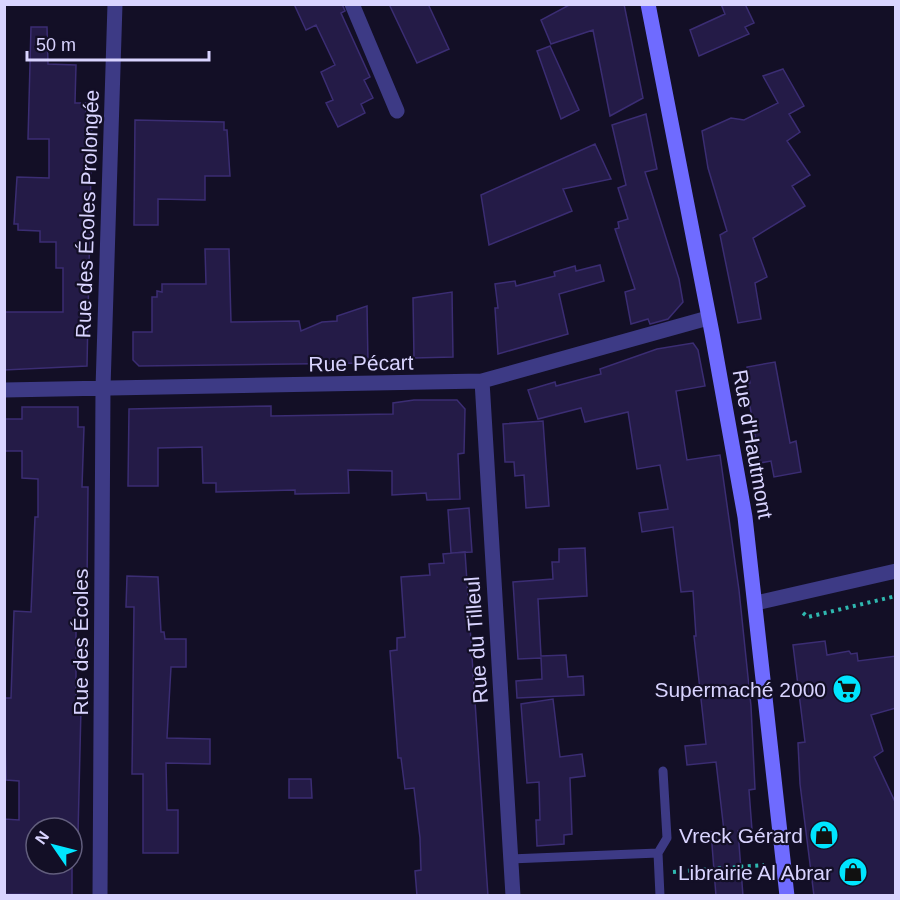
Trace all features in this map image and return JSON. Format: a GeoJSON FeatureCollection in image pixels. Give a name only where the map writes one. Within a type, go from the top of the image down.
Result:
{"type":"FeatureCollection","features":[{"type":"Feature","properties":{"kind":"street","name":"Rue des Écoles Prolongée"},"geometry":{"type":"LineString","coordinates":[[103,388],[115,4]]}},
{"type":"Feature","properties":{"kind":"street"},"geometry":{"type":"LineString","coordinates":[[351,4],[396,111]]}},
{"type":"Feature","properties":{"kind":"street","name":"Rue d'Hautmont"},"geometry":{"type":"LineString","coordinates":[[648,4],[743,506],[756,603],[787,896]]}},
{"type":"Feature","properties":{"kind":"street","name":"Rue Pécart"},"geometry":{"type":"LineString","coordinates":[[4,390],[482,381],[708,318]]}},
{"type":"Feature","properties":{"kind":"street","name":"Rue du Tilleul"},"geometry":{"type":"LineString","coordinates":[[482,381],[513,896]]}},
{"type":"Feature","properties":{"kind":"street","name":"Rue des Écoles"},"geometry":{"type":"LineString","coordinates":[[100,896],[103,388]]}},
{"type":"Feature","properties":{"kind":"street"},"geometry":{"type":"LineString","coordinates":[[756,603],[896,571]]}},
{"type":"Feature","properties":{"kind":"lane"},"geometry":{"type":"LineString","coordinates":[[660,896],[658,853],[667,838],[663,771]]}},
{"type":"Feature","properties":{"kind":"lane"},"geometry":{"type":"LineString","coordinates":[[510,860],[658,853]]}},
{"type":"Feature","properties":{"kind":"path"},"geometry":{"type":"LineString","coordinates":[[659,873],[783,863]]}},
{"type":"Feature","properties":{"kind":"building"},"geometry":{"type":"Polygon","coordinates":[[[294,4],[342,4],[345,11],[341,13],[370,77],[364,80],[373,98],[361,104],[365,113],[338,127],[326,103],[333,100],[321,72],[335,65],[316,25],[306,30],[294,4]]]}},
{"type":"Feature","properties":{"kind":"building"},"geometry":{"type":"Polygon","coordinates":[[[389,4],[428,4],[449,49],[417,63],[389,4]]]}},
{"type":"Feature","properties":{"kind":"building"},"geometry":{"type":"Polygon","coordinates":[[[571,4],[624,4],[643,98],[610,116],[593,30],[551,44],[541,20],[571,4]]]}},
{"type":"Feature","properties":{"kind":"building"},"geometry":{"type":"Polygon","coordinates":[[[721,4],[745,4],[754,23],[745,27],[749,34],[699,56],[690,30],[725,14],[721,4]]]}},
{"type":"Feature","properties":{"kind":"building"},"geometry":{"type":"Polygon","coordinates":[[[31,27],[47,27],[48,64],[76,65],[75,103],[86,103],[86,120],[92,120],[87,366],[4,370],[4,312],[63,312],[63,268],[56,268],[56,242],[40,242],[40,231],[18,230],[18,224],[14,224],[17,177],[49,178],[49,139],[28,139],[31,27]]]}},
{"type":"Feature","properties":{"kind":"building"},"geometry":{"type":"Polygon","coordinates":[[[550,46],[579,110],[561,119],[537,51],[550,46]]]}},
{"type":"Feature","properties":{"kind":"building"},"geometry":{"type":"Polygon","coordinates":[[[783,69],[804,106],[789,114],[800,132],[787,141],[810,175],[792,186],[805,206],[753,238],[767,277],[755,283],[761,319],[738,323],[720,235],[727,231],[708,168],[702,131],[731,118],[744,120],[778,103],[763,76],[783,69]]]}},
{"type":"Feature","properties":{"kind":"building"},"geometry":{"type":"Polygon","coordinates":[[[646,114],[657,169],[645,172],[679,279],[683,302],[668,319],[650,324],[648,319],[631,324],[625,292],[635,289],[615,229],[619,228],[618,222],[628,219],[618,188],[626,185],[612,125],[646,114]]]}},
{"type":"Feature","properties":{"kind":"building"},"geometry":{"type":"Polygon","coordinates":[[[135,120],[224,122],[224,130],[227,130],[230,176],[205,176],[205,200],[158,199],[158,225],[134,225],[135,120]]]}},
{"type":"Feature","properties":{"kind":"building"},"geometry":{"type":"Polygon","coordinates":[[[595,144],[611,179],[563,189],[572,211],[489,245],[481,195],[595,144]]]}},
{"type":"Feature","properties":{"kind":"building"},"geometry":{"type":"Polygon","coordinates":[[[205,249],[229,249],[231,322],[299,321],[301,331],[322,322],[337,321],[337,316],[367,306],[368,363],[139,366],[133,360],[133,332],[152,332],[152,297],[157,297],[157,291],[162,292],[162,284],[206,284],[205,249]]]}},
{"type":"Feature","properties":{"kind":"building"},"geometry":{"type":"Polygon","coordinates":[[[600,265],[604,281],[559,294],[568,334],[498,354],[495,308],[498,308],[495,284],[515,281],[516,286],[555,276],[554,272],[575,266],[576,271],[600,265]]]}},
{"type":"Feature","properties":{"kind":"building"},"geometry":{"type":"Polygon","coordinates":[[[452,292],[453,357],[414,358],[413,298],[452,292]]]}},
{"type":"Feature","properties":{"kind":"building"},"geometry":{"type":"Polygon","coordinates":[[[693,343],[698,350],[705,386],[676,391],[687,460],[720,455],[739,590],[751,706],[755,789],[749,790],[752,830],[738,831],[743,896],[716,896],[711,832],[724,831],[716,762],[687,765],[685,746],[706,744],[694,636],[696,636],[693,591],[681,592],[673,527],[642,532],[639,513],[668,509],[660,465],[637,469],[628,412],[585,422],[581,408],[538,419],[528,390],[555,382],[556,386],[601,374],[600,369],[657,349],[693,343]]]}},
{"type":"Feature","properties":{"kind":"building"},"geometry":{"type":"Polygon","coordinates":[[[775,362],[790,443],[796,441],[801,472],[774,477],[771,461],[760,463],[746,384],[750,383],[747,367],[775,362]]]}},
{"type":"Feature","properties":{"kind":"building"},"geometry":{"type":"Polygon","coordinates":[[[414,400],[457,400],[465,409],[464,453],[458,454],[460,499],[427,500],[426,493],[392,495],[392,471],[348,470],[349,493],[295,494],[295,490],[216,492],[216,483],[203,483],[202,447],[158,448],[158,486],[128,486],[129,409],[271,406],[271,416],[393,414],[393,403],[414,400]]]}},
{"type":"Feature","properties":{"kind":"building"},"geometry":{"type":"Polygon","coordinates":[[[22,407],[78,407],[78,427],[84,427],[82,487],[88,487],[87,585],[81,585],[81,629],[76,629],[76,708],[81,708],[78,816],[24,816],[24,876],[72,876],[72,895],[4,894],[4,819],[19,820],[19,781],[6,780],[4,698],[11,698],[14,611],[31,612],[35,517],[38,517],[38,479],[22,478],[22,451],[4,451],[4,419],[22,419],[22,407]]]}},
{"type":"Feature","properties":{"kind":"building"},"geometry":{"type":"Polygon","coordinates":[[[543,421],[549,506],[526,508],[524,475],[515,476],[514,462],[505,462],[503,424],[543,421]]]}},
{"type":"Feature","properties":{"kind":"building"},"geometry":{"type":"Polygon","coordinates":[[[469,508],[472,552],[451,553],[448,510],[469,508]]]}},
{"type":"Feature","properties":{"kind":"building"},"geometry":{"type":"Polygon","coordinates":[[[585,548],[587,596],[538,599],[541,656],[566,655],[568,677],[583,676],[584,695],[517,698],[516,681],[542,679],[541,658],[518,659],[513,582],[553,579],[552,562],[559,562],[559,549],[585,548]]]}},
{"type":"Feature","properties":{"kind":"building"},"geometry":{"type":"Polygon","coordinates":[[[465,552],[488,896],[417,896],[415,871],[421,870],[420,838],[414,788],[405,789],[401,758],[398,758],[390,651],[397,650],[397,638],[405,637],[401,577],[430,575],[429,564],[444,563],[443,554],[465,552]]]}},
{"type":"Feature","properties":{"kind":"building"},"geometry":{"type":"Polygon","coordinates":[[[127,576],[158,577],[161,632],[164,632],[165,639],[186,639],[186,667],[171,667],[167,738],[210,739],[210,764],[166,763],[167,810],[178,810],[178,853],[143,853],[143,774],[132,774],[134,607],[126,607],[127,576]]]}},
{"type":"Feature","properties":{"kind":"building"},"geometry":{"type":"Polygon","coordinates":[[[825,641],[827,655],[849,651],[851,654],[857,653],[858,661],[896,656],[896,708],[871,715],[883,751],[874,757],[896,804],[896,896],[814,896],[800,784],[798,743],[805,742],[793,645],[825,641]]]}},
{"type":"Feature","properties":{"kind":"building"},"geometry":{"type":"Polygon","coordinates":[[[553,699],[560,757],[582,754],[585,776],[570,778],[572,834],[564,835],[564,844],[537,846],[536,820],[540,820],[539,782],[527,783],[521,704],[553,699]]]}},
{"type":"Feature","properties":{"kind":"building"},"geometry":{"type":"Polygon","coordinates":[[[289,779],[311,779],[312,798],[289,798],[289,779]]]}},
{"type":"Feature","properties":{"kind":"place","name":"Supermaché 2000"},"geometry":{"type":"Point","coordinates":[847,689]}},
{"type":"Feature","properties":{"kind":"place","name":"Vreck Gérard"},"geometry":{"type":"Point","coordinates":[824,835]}},
{"type":"Feature","properties":{"kind":"place","name":"Librairie Al Abrar"},"geometry":{"type":"Point","coordinates":[853,872]}}]}
